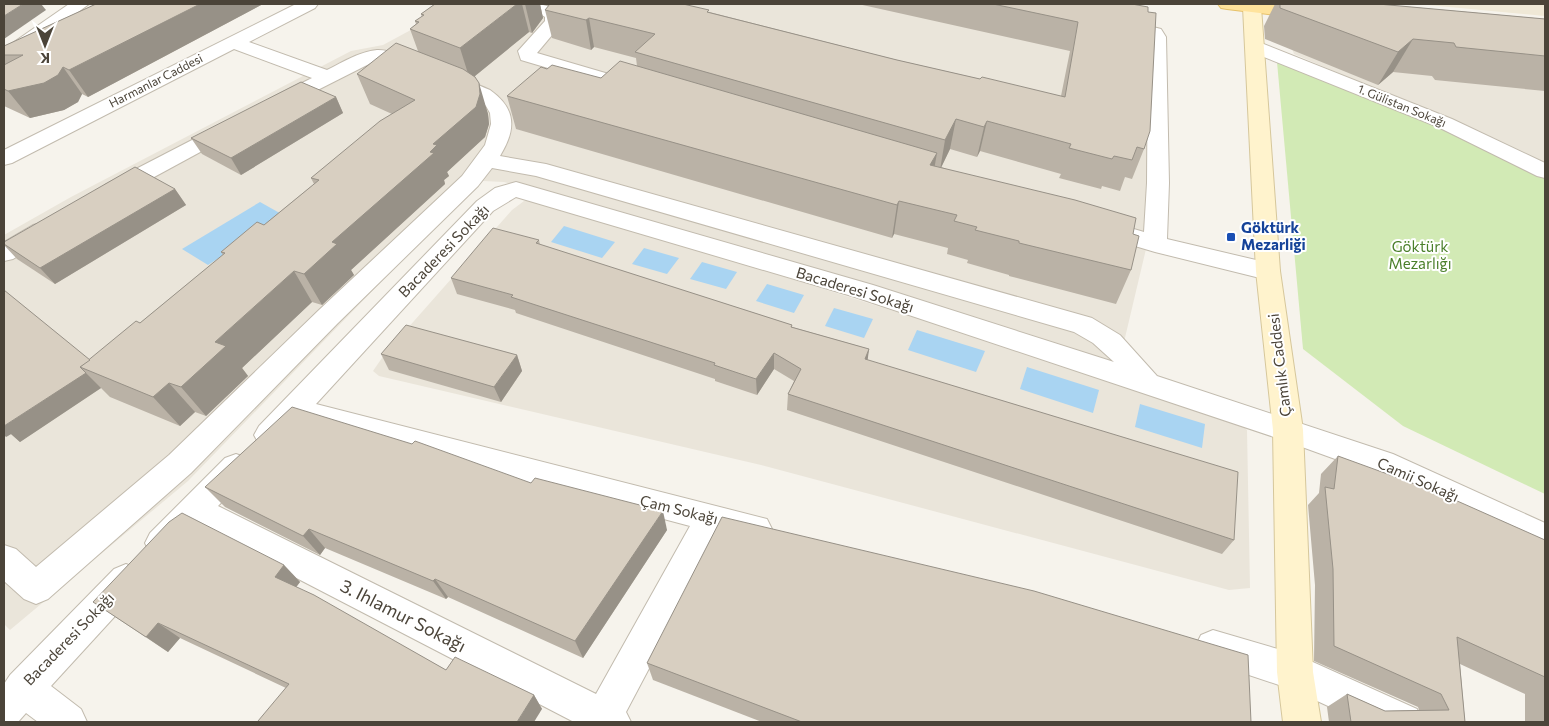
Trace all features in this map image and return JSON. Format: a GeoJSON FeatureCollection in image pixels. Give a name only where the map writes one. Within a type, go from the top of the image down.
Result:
{"type":"FeatureCollection","features":[{"type":"Feature","properties":{"kind":"main road"},"geometry":{"type":"LineString","coordinates":[[1244,5],[1320,8]]}},
{"type":"Feature","properties":{"kind":"main road","name":"Çamlık Caddesi"},"geometry":{"type":"LineString","coordinates":[[1244,5],[1256,46],[1268,271],[1288,430],[1295,672],[1302,722]]}},
{"type":"Feature","properties":{"kind":"street"},"geometry":{"type":"LineString","coordinates":[[4,58],[80,4]]}},
{"type":"Feature","properties":{"kind":"street","name":"Harmanlar Caddesi"},"geometry":{"type":"LineString","coordinates":[[4,158],[309,4]]}},
{"type":"Feature","properties":{"kind":"street"},"geometry":{"type":"LineString","coordinates":[[511,4],[542,7],[551,11],[554,15],[554,22],[527,51],[528,56],[652,93]]}},
{"type":"Feature","properties":{"kind":"street"},"geometry":{"type":"LineString","coordinates":[[1102,21],[1140,28],[1154,33],[1157,37],[1158,183],[1155,244]]}},
{"type":"Feature","properties":{"kind":"street"},"geometry":{"type":"LineString","coordinates":[[233,42],[328,77]]}},
{"type":"Feature","properties":{"kind":"street","name":"1. Gülistan Sokağı"},"geometry":{"type":"LineString","coordinates":[[1256,46],[1445,123],[1545,171]]}},
{"type":"Feature","properties":{"kind":"street"},"geometry":{"type":"LineString","coordinates":[[4,560],[36,588],[180,464],[347,298],[470,181],[487,161],[500,137],[501,114],[495,104],[483,94],[386,56],[364,60],[256,114],[98,198]]}},
{"type":"Feature","properties":{"kind":"street","name":"Bacaderesi Sokağı"},"geometry":{"type":"LineString","coordinates":[[487,161],[510,163],[538,170],[721,220],[1083,325],[1100,332],[1112,343],[1127,358],[1147,384]]}},
{"type":"Feature","properties":{"kind":"street","name":"Bacaderesi Sokağı"},"geometry":{"type":"LineString","coordinates":[[13,699],[194,509],[295,410],[485,206],[503,193],[516,189],[864,291],[1288,430]]}},
{"type":"Feature","properties":{"kind":"street"},"geometry":{"type":"LineString","coordinates":[[4,253],[55,223]]}},
{"type":"Feature","properties":{"kind":"street"},"geometry":{"type":"LineString","coordinates":[[1088,224],[1155,244],[1268,271]]}},
{"type":"Feature","properties":{"kind":"street","name":"Çam Sokağı"},"geometry":{"type":"LineString","coordinates":[[295,410],[711,519],[779,534]]}},
{"type":"Feature","properties":{"kind":"street","name":"Camii Sokağı"},"geometry":{"type":"LineString","coordinates":[[1288,430],[1382,462],[1545,538]]}},
{"type":"Feature","properties":{"kind":"street","name":"3. Ihlamur Sokağı"},"geometry":{"type":"LineString","coordinates":[[194,509],[605,721]]}},
{"type":"Feature","properties":{"kind":"street"},"geometry":{"type":"LineString","coordinates":[[605,721],[711,519]]}},
{"type":"Feature","properties":{"kind":"street"},"geometry":{"type":"LineString","coordinates":[[1182,638],[1295,672],[1404,722]]}},
{"type":"Feature","properties":{"kind":"street"},"geometry":{"type":"LineString","coordinates":[[13,699],[68,722]]}},
{"type":"Feature","properties":{"kind":"shaded area"},"geometry":{"type":"Polygon","coordinates":[[[459,4],[1009,4],[1150,37],[1146,249],[1119,363],[504,182],[483,181],[472,188],[188,481],[10,630],[4,624],[4,235],[71,197],[351,51],[383,45],[459,4]]]}},
{"type":"Feature","properties":{"kind":"shaded area"},"geometry":{"type":"Polygon","coordinates":[[[1420,4],[1545,4],[1545,16],[1428,5],[1420,4]]]}},
{"type":"Feature","properties":{"kind":"shaded area"},"geometry":{"type":"Polygon","coordinates":[[[1283,25],[1545,52],[1545,162],[1294,54],[1283,25]]]}},
{"type":"Feature","properties":{"kind":"shaded area"},"geometry":{"type":"Polygon","coordinates":[[[539,200],[1235,418],[1247,430],[1250,588],[1229,590],[761,465],[379,376],[373,371],[384,355],[512,210],[524,201],[539,200]]]}},
{"type":"Feature","properties":{"kind":"green space","name":"Göktürk Mezarlığı"},"geometry":{"type":"Polygon","coordinates":[[[1277,62],[1443,127],[1545,178],[1545,494],[1403,426],[1303,349],[1277,62]]]}},
{"type":"Feature","properties":{"kind":"water"},"geometry":{"type":"Polygon","coordinates":[[[260,202],[285,216],[208,265],[182,249],[260,202]]]}},
{"type":"Feature","properties":{"kind":"water"},"geometry":{"type":"Polygon","coordinates":[[[564,226],[615,242],[602,258],[551,242],[564,226]]]}},
{"type":"Feature","properties":{"kind":"water"},"geometry":{"type":"Polygon","coordinates":[[[644,248],[679,258],[667,274],[632,264],[644,248]]]}},
{"type":"Feature","properties":{"kind":"water"},"geometry":{"type":"Polygon","coordinates":[[[702,262],[737,272],[726,289],[690,279],[702,262]]]}},
{"type":"Feature","properties":{"kind":"water"},"geometry":{"type":"Polygon","coordinates":[[[767,284],[804,295],[794,313],[756,301],[767,284]]]}},
{"type":"Feature","properties":{"kind":"water"},"geometry":{"type":"Polygon","coordinates":[[[834,308],[873,319],[864,338],[825,326],[834,308]]]}},
{"type":"Feature","properties":{"kind":"water"},"geometry":{"type":"Polygon","coordinates":[[[917,330],[985,351],[976,372],[908,350],[917,330]]]}},
{"type":"Feature","properties":{"kind":"water"},"geometry":{"type":"Polygon","coordinates":[[[1027,367],[1099,390],[1093,413],[1020,389],[1027,367]]]}},
{"type":"Feature","properties":{"kind":"water"},"geometry":{"type":"Polygon","coordinates":[[[1140,404],[1205,424],[1202,448],[1135,427],[1140,404]]]}},
{"type":"Feature","properties":{"kind":"building"},"geometry":{"type":"Polygon","coordinates":[[[4,4],[23,4],[4,16],[4,4]]]}},
{"type":"Feature","properties":{"kind":"building"},"geometry":{"type":"Polygon","coordinates":[[[96,4],[200,4],[69,70],[63,67],[58,75],[44,83],[8,91],[4,89],[4,65],[23,55],[4,55],[4,46],[96,4]]]}},
{"type":"Feature","properties":{"kind":"building"},"geometry":{"type":"Polygon","coordinates":[[[435,4],[517,4],[460,48],[410,29],[419,22],[415,21],[424,15],[421,14],[435,4]]]}},
{"type":"Feature","properties":{"kind":"building"},"geometry":{"type":"Polygon","coordinates":[[[550,4],[683,4],[709,10],[707,12],[897,60],[980,79],[982,77],[1065,97],[1078,22],[993,4],[1132,4],[1148,7],[1148,12],[1156,13],[1150,131],[1144,149],[1137,147],[1132,160],[1114,156],[1112,159],[1069,148],[1071,144],[987,121],[984,127],[956,119],[945,140],[635,52],[655,34],[589,18],[586,20],[545,10],[550,4]]]}},
{"type":"Feature","properties":{"kind":"building"},"geometry":{"type":"Polygon","coordinates":[[[1280,4],[1378,4],[1545,19],[1545,56],[1456,47],[1454,43],[1413,39],[1398,52],[1280,8],[1280,4]]]}},
{"type":"Feature","properties":{"kind":"building"},"geometry":{"type":"Polygon","coordinates":[[[396,43],[463,69],[475,77],[479,83],[480,94],[476,107],[433,144],[437,145],[430,152],[434,153],[332,242],[337,244],[304,274],[294,271],[215,342],[226,346],[181,387],[169,383],[153,397],[80,367],[136,321],[140,323],[225,253],[221,252],[257,222],[264,225],[319,180],[311,178],[380,121],[415,100],[357,74],[396,43]]]}},
{"type":"Feature","properties":{"kind":"building"},"geometry":{"type":"Polygon","coordinates":[[[620,61],[937,153],[930,165],[1075,200],[1136,218],[1133,234],[1139,236],[1131,270],[1019,243],[1019,241],[975,230],[977,227],[954,221],[957,215],[899,201],[897,205],[507,96],[541,67],[547,69],[552,65],[601,78],[620,61]]]}},
{"type":"Feature","properties":{"kind":"building"},"geometry":{"type":"Polygon","coordinates":[[[301,82],[336,97],[231,158],[191,138],[301,82]]]}},
{"type":"Feature","properties":{"kind":"building"},"geometry":{"type":"Polygon","coordinates":[[[135,167],[175,189],[40,268],[4,244],[4,242],[135,167]]]}},
{"type":"Feature","properties":{"kind":"building"},"geometry":{"type":"Polygon","coordinates":[[[493,228],[539,240],[536,243],[792,325],[791,327],[869,349],[865,359],[1238,472],[1234,540],[788,394],[801,369],[774,353],[756,379],[714,365],[715,363],[511,297],[513,295],[451,278],[493,228]]]}},
{"type":"Feature","properties":{"kind":"building"},"geometry":{"type":"Polygon","coordinates":[[[4,290],[90,360],[80,367],[86,373],[4,426],[4,290]]]}},
{"type":"Feature","properties":{"kind":"building"},"geometry":{"type":"Polygon","coordinates":[[[406,325],[517,355],[494,387],[381,354],[406,325]]]}},
{"type":"Feature","properties":{"kind":"building"},"geometry":{"type":"Polygon","coordinates":[[[292,407],[412,444],[415,441],[531,483],[535,478],[663,511],[575,641],[435,579],[433,581],[309,529],[303,536],[205,487],[292,407]]]}},
{"type":"Feature","properties":{"kind":"building"},"geometry":{"type":"Polygon","coordinates":[[[1338,456],[1437,492],[1545,540],[1545,677],[1457,637],[1465,722],[1351,722],[1347,694],[1385,711],[1449,710],[1441,694],[1334,646],[1333,569],[1325,487],[1334,489],[1338,456]]]}},
{"type":"Feature","properties":{"kind":"building"},"geometry":{"type":"Polygon","coordinates":[[[182,513],[284,565],[275,577],[314,595],[446,670],[455,657],[534,695],[517,722],[258,721],[289,684],[158,623],[146,637],[93,602],[169,522],[182,513]]]}},
{"type":"Feature","properties":{"kind":"building"},"geometry":{"type":"Polygon","coordinates":[[[722,517],[1034,591],[1248,655],[1251,722],[802,722],[647,663],[722,517]]]}},
{"type":"Feature","properties":{"kind":"place","name":"Göktürk Mezarliği"},"geometry":{"type":"Point","coordinates":[1231,237]}}]}
